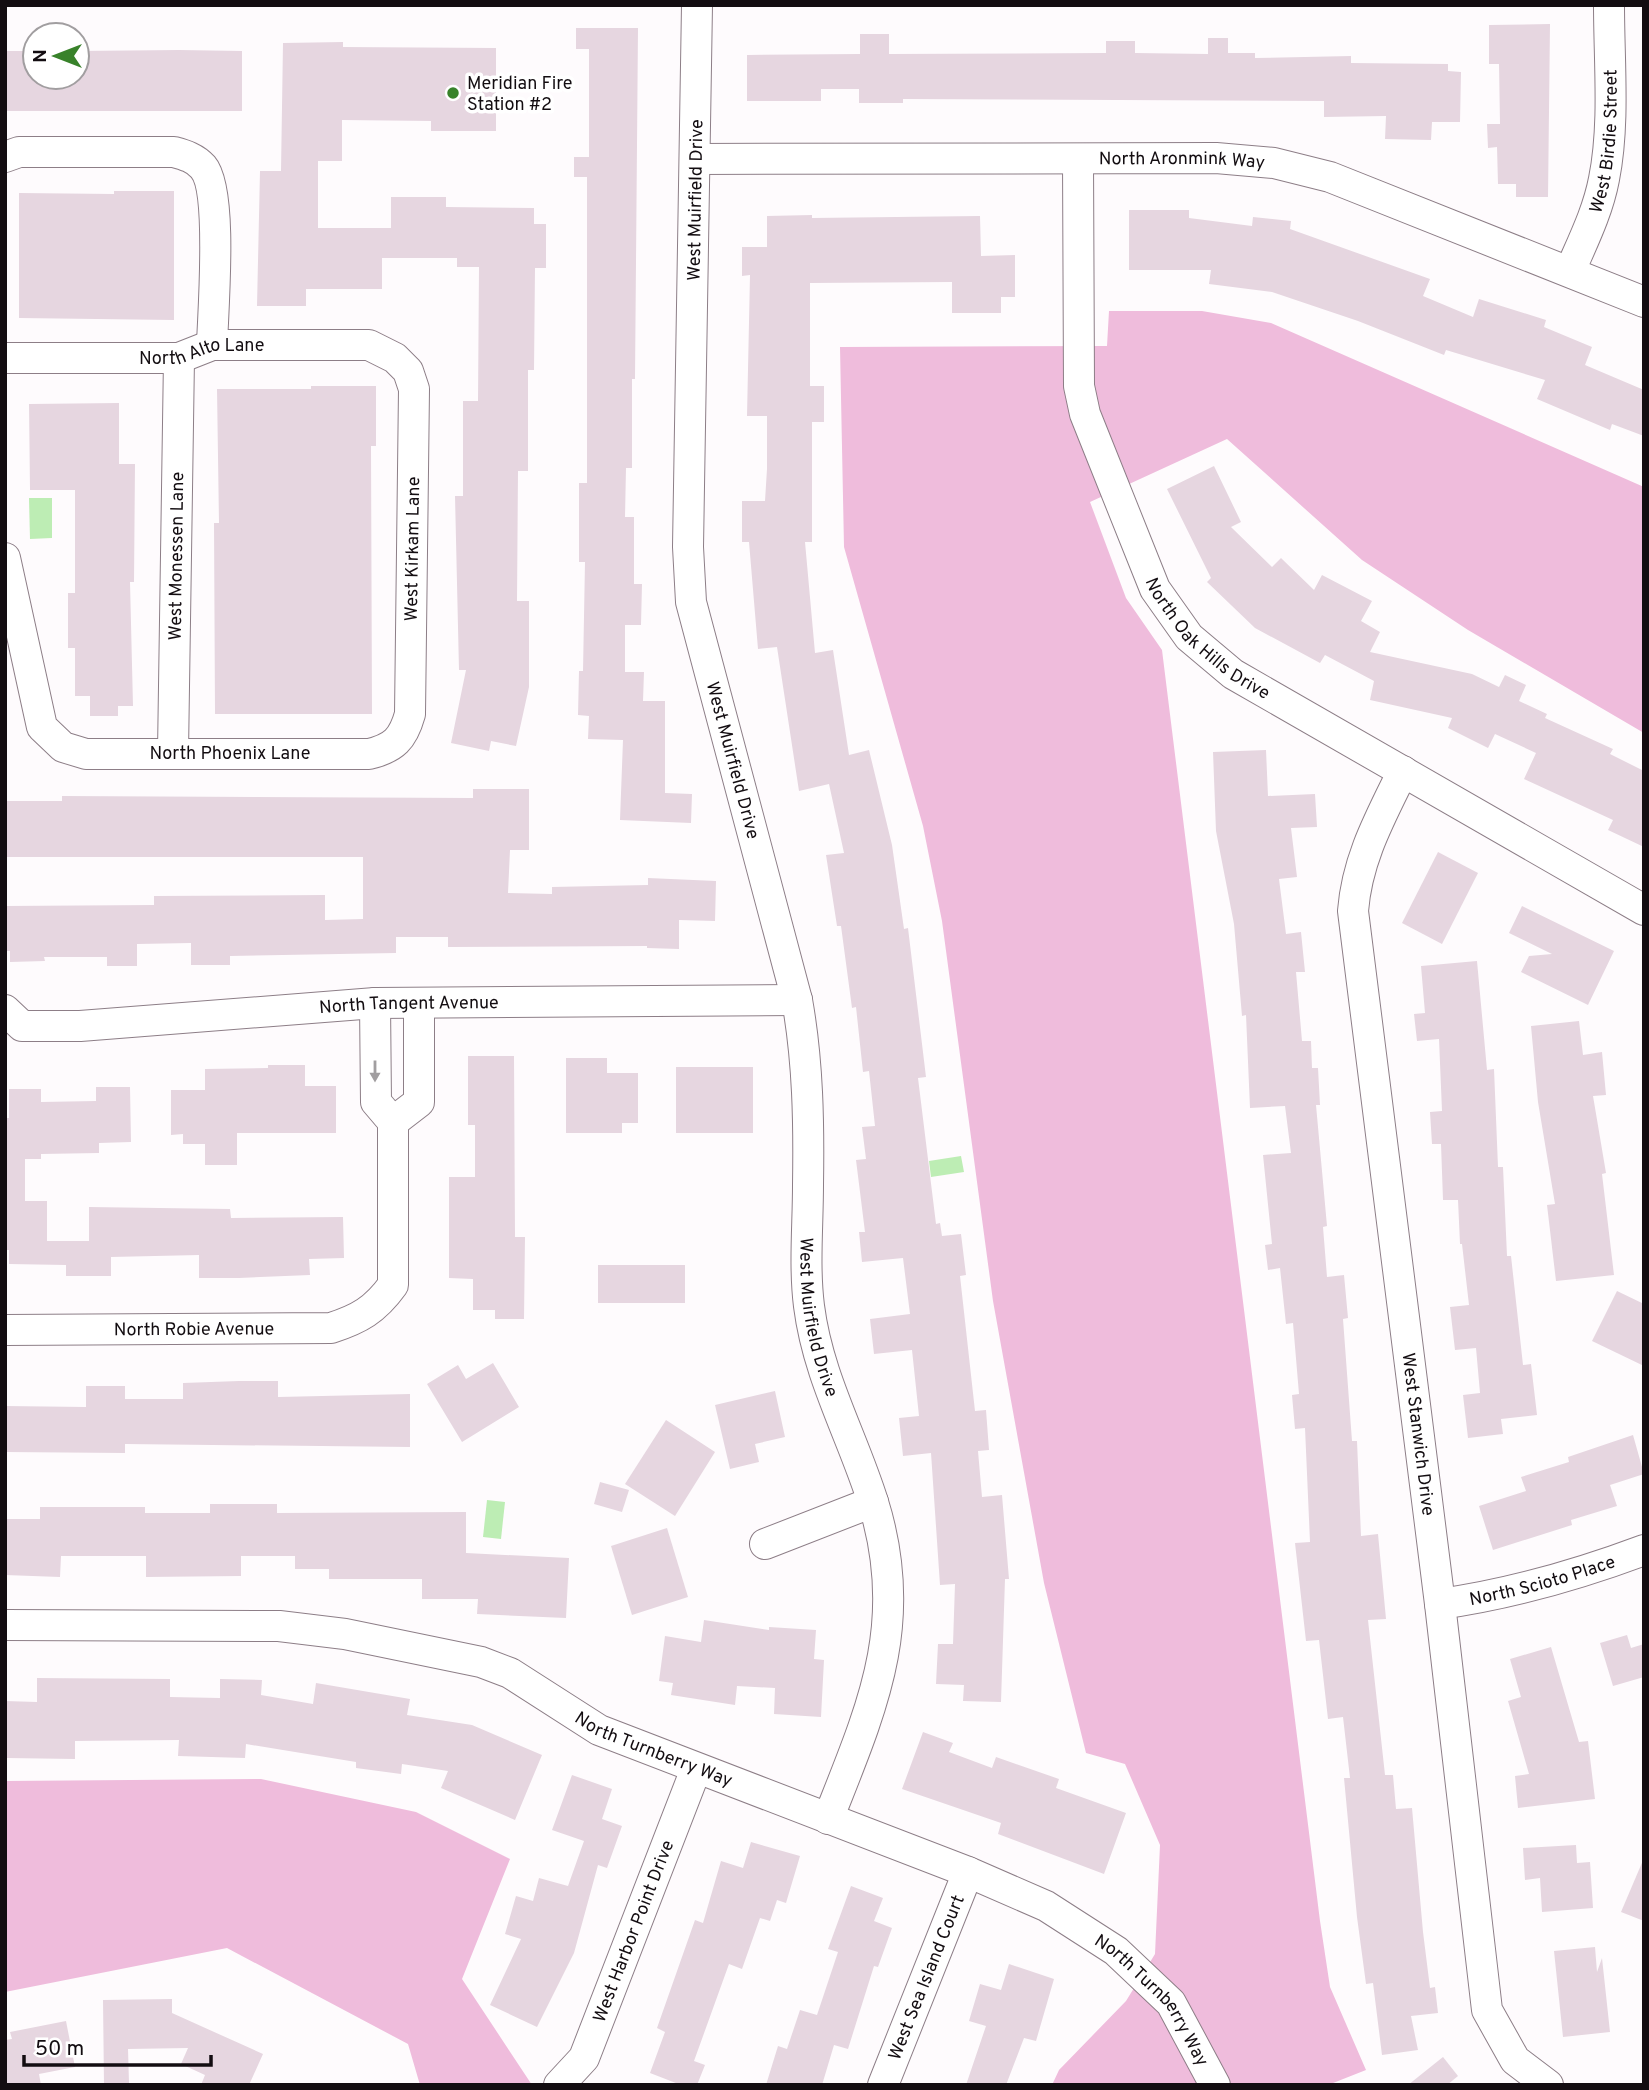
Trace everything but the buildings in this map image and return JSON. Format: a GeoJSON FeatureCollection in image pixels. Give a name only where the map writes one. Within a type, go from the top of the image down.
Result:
{"type":"FeatureCollection","features":[{"type":"Feature","properties":{"kind":"street","name":"West Muirfield Drive"},"geometry":{"type":"LineString","coordinates":[[697,5],[688,547],[691,602],[797,1000],[804,1040],[809,1128],[807,1275],[813,1333],[828,1389],[873,1502],[887,1579],[886,1647],[873,1704],[828,1819]]}},
{"type":"Feature","properties":{"kind":"street","name":"West Birdie Street"},"geometry":{"type":"LineString","coordinates":[[1570,271],[1598,205],[1605,178],[1608,149],[1609,5]]}},
{"type":"Feature","properties":{"kind":"street"},"geometry":{"type":"LineString","coordinates":[[5,157],[19,152],[174,152],[190,156],[203,167],[214,195],[212,345]]}},
{"type":"Feature","properties":{"kind":"street","name":"North Aronmink Way"},"geometry":{"type":"LineString","coordinates":[[696,159],[1226,159],[1303,169],[1644,302]]}},
{"type":"Feature","properties":{"kind":"street","name":"North Oak Hills Drive"},"geometry":{"type":"LineString","coordinates":[[1078,160],[1079,386],[1085,414],[1155,589],[1189,637],[1218,663],[1644,910]]}},
{"type":"Feature","properties":{"kind":"street","name":"North Alto Lane"},"geometry":{"type":"LineString","coordinates":[[5,358],[179,358],[212,345],[369,345],[395,358]]}},
{"type":"Feature","properties":{"kind":"street","name":"West Monessen Lane"},"geometry":{"type":"LineString","coordinates":[[173,752],[179,358]]}},
{"type":"Feature","properties":{"kind":"street","name":"West Kirkam Lane"},"geometry":{"type":"LineString","coordinates":[[395,358],[408,371],[414,390],[410,715],[405,732],[396,744]]}},
{"type":"Feature","properties":{"kind":"street","name":"North Phoenix Lane"},"geometry":{"type":"LineString","coordinates":[[5,558],[42,727],[63,747],[86,754],[369,754],[396,744]]}},
{"type":"Feature","properties":{"kind":"street","name":"West Stanwich Drive"},"geometry":{"type":"LineString","coordinates":[[1403,771],[1363,853],[1355,882],[1353,911],[1440,1604],[1487,2011],[1515,2060],[1548,2085]]}},
{"type":"Feature","properties":{"kind":"street","name":"North Tangent Avenue"},"geometry":{"type":"LineString","coordinates":[[11,1026],[80,1026],[375,1003],[797,1000]]}},
{"type":"Feature","properties":{"kind":"street"},"geometry":{"type":"LineString","coordinates":[[375,1003],[376,1102],[393,1122],[419,1102],[419,1003]]}},
{"type":"Feature","properties":{"kind":"street","name":"North Robie Avenue"},"geometry":{"type":"LineString","coordinates":[[5,1330],[331,1328],[359,1319],[379,1305],[393,1285],[393,1122]]}},
{"type":"Feature","properties":{"kind":"street"},"geometry":{"type":"LineString","coordinates":[[765,1544],[873,1502]]}},
{"type":"Feature","properties":{"kind":"street","name":"North Scioto Place"},"geometry":{"type":"LineString","coordinates":[[1440,1604],[1491,1597],[1577,1575],[1644,1550]]}},
{"type":"Feature","properties":{"kind":"street","name":"North Turnberry Way"},"geometry":{"type":"LineString","coordinates":[[5,1626],[279,1626],[401,1644],[481,1662],[510,1673],[600,1730],[968,1872],[1046,1906],[1116,1951],[1171,2003],[1216,2085]]}},
{"type":"Feature","properties":{"kind":"street","name":"West Harbor Point Drive"},"geometry":{"type":"LineString","coordinates":[[559,2085],[584,2058],[696,1769]]}},
{"type":"Feature","properties":{"kind":"street","name":"West Sea Island Court"},"geometry":{"type":"LineString","coordinates":[[883,2085],[968,1872]]}},
{"type":"Feature","properties":{"kind":"shaded area"},"geometry":{"type":"Polygon","coordinates":[[[1109,311],[1202,311],[1271,323],[1644,487],[1644,733],[1468,630],[1362,560],[1227,439],[1090,502],[1126,598],[1162,650],[1320,1921],[1330,1987],[1366,2070],[1328,2085],[1052,2085],[1059,2070],[1126,2001],[1155,1954],[1160,1845],[1125,1764],[1086,1753],[1044,1583],[993,1301],[942,921],[923,826],[844,547],[840,347],[1107,346],[1109,311]]]}},
{"type":"Feature","properties":{"kind":"shaded area"},"geometry":{"type":"Polygon","coordinates":[[[29,498],[52,498],[52,538],[30,539],[29,498]]]}},
{"type":"Feature","properties":{"kind":"shaded area"},"geometry":{"type":"Polygon","coordinates":[[[961,1156],[964,1172],[931,1177],[929,1161],[961,1156]]]}},
{"type":"Feature","properties":{"kind":"shaded area"},"geometry":{"type":"Polygon","coordinates":[[[487,1500],[505,1502],[501,1539],[483,1537],[487,1500]]]}},
{"type":"Feature","properties":{"kind":"shaded area"},"geometry":{"type":"Polygon","coordinates":[[[261,1779],[416,1812],[510,1859],[462,1979],[532,2085],[420,2085],[408,2044],[227,1948],[5,1992],[5,1781],[261,1779]]]}},
{"type":"Feature","properties":{"kind":"place","name":"Meridian Fire Station #2"},"geometry":{"type":"Point","coordinates":[453,93]}}]}
